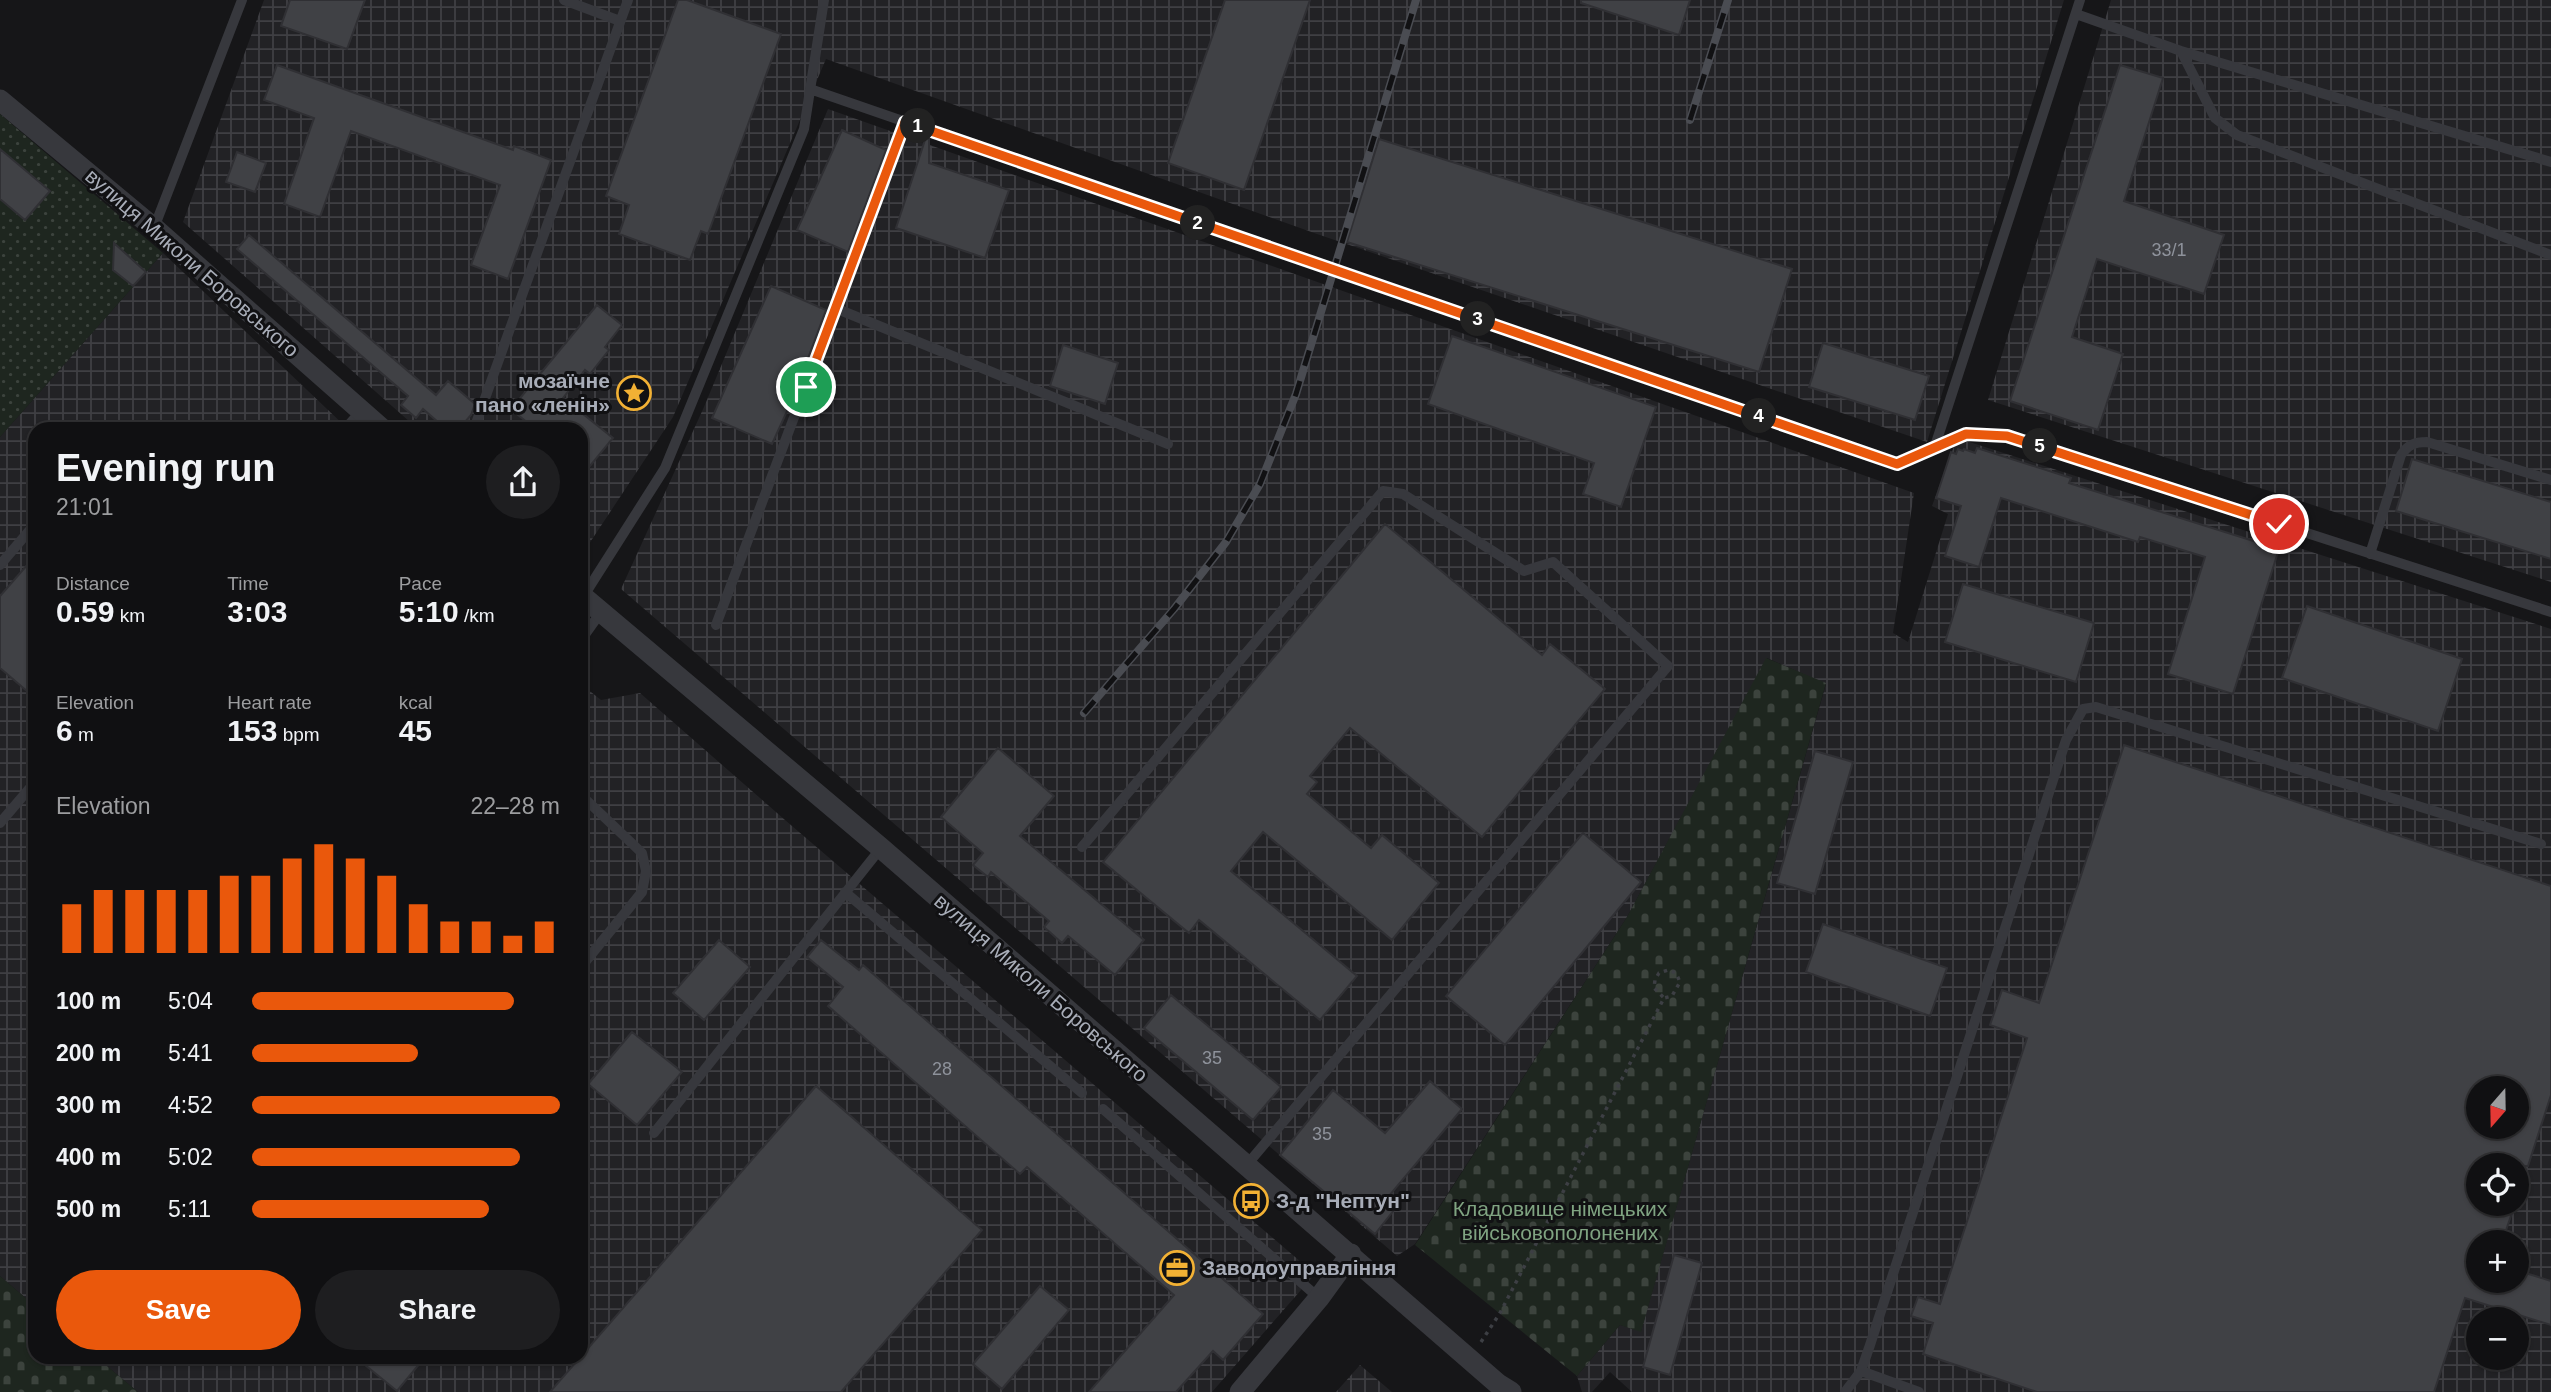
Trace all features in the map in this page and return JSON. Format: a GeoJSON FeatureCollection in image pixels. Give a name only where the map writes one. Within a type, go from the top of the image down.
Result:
{"type":"FeatureCollection","features":[{"type":"Feature","properties":{"kind":"street","name":"вулиця Миколи Боровського"},"geometry":{"type":"LineString","coordinates":[[0,100],[154,228],[374,422]]}},
{"type":"Feature","properties":{"kind":"street","name":"вулиця Миколи Боровського"},"geometry":{"type":"LineString","coordinates":[[588,601],[881,848],[1245,1167],[1351,1254],[1505,1389]]}},
{"type":"Feature","properties":{"kind":"street"},"geometry":{"type":"LineString","coordinates":[[1240,1392],[1319,1298],[1351,1254]]}},
{"type":"Feature","properties":{"kind":"lane"},"geometry":{"type":"LineString","coordinates":[[154,228],[242,0]]}},
{"type":"Feature","properties":{"kind":"lane"},"geometry":{"type":"LineString","coordinates":[[564,0],[620,21]]}},
{"type":"Feature","properties":{"kind":"lane"},"geometry":{"type":"LineString","coordinates":[[477,422],[628,0]]}},
{"type":"Feature","properties":{"kind":"lane"},"geometry":{"type":"LineString","coordinates":[[588,587],[665,468],[804,130],[824,0]]}},
{"type":"Feature","properties":{"kind":"lane"},"geometry":{"type":"LineString","coordinates":[[1934,449],[2080,0]]}},
{"type":"Feature","properties":{"kind":"lane"},"geometry":{"type":"LineString","coordinates":[[2076,14],[2181,51],[2551,161]]}},
{"type":"Feature","properties":{"kind":"lane"},"geometry":{"type":"LineString","coordinates":[[2181,51],[2215,118],[2237,135],[2551,255]]}},
{"type":"Feature","properties":{"kind":"lane"},"geometry":{"type":"LineString","coordinates":[[810,89],[1897,464],[1966,434],[2007,436],[2551,612]]}},
{"type":"Feature","properties":{"kind":"lane"},"geometry":{"type":"LineString","coordinates":[[716,625],[905,122]]}},
{"type":"Feature","properties":{"kind":"lane"},"geometry":{"type":"LineString","coordinates":[[835,307],[1168,444]]}},
{"type":"Feature","properties":{"kind":"lane"},"geometry":{"type":"LineString","coordinates":[[351,422],[361,411]]}},
{"type":"Feature","properties":{"kind":"lane"},"geometry":{"type":"LineString","coordinates":[[2370,554],[2401,455],[2407,447],[2417,442],[2427,442],[2551,480]]}},
{"type":"Feature","properties":{"kind":"lane"},"geometry":{"type":"LineString","coordinates":[[1082,847],[1383,491],[1403,494],[1524,571],[1553,562],[1668,666],[1245,1167]]}},
{"type":"Feature","properties":{"kind":"lane"},"geometry":{"type":"LineString","coordinates":[[0,565],[28,532]]}},
{"type":"Feature","properties":{"kind":"lane"},"geometry":{"type":"LineString","coordinates":[[588,630],[601,612]]}},
{"type":"Feature","properties":{"kind":"lane"},"geometry":{"type":"LineString","coordinates":[[1845,1392],[1861,1371],[2062,753],[2072,726],[2083,709],[2096,707],[2541,844]]}},
{"type":"Feature","properties":{"kind":"lane"},"geometry":{"type":"LineString","coordinates":[[0,823],[28,790]]}},
{"type":"Feature","properties":{"kind":"lane"},"geometry":{"type":"LineString","coordinates":[[588,802],[642,853],[646,871],[642,892],[588,958]]}},
{"type":"Feature","properties":{"kind":"lane"},"geometry":{"type":"LineString","coordinates":[[653,1133],[881,848]]}},
{"type":"Feature","properties":{"kind":"lane"},"geometry":{"type":"LineString","coordinates":[[845,892],[1082,1093]]}},
{"type":"Feature","properties":{"kind":"lane"},"geometry":{"type":"LineString","coordinates":[[1104,1110],[1319,1298]]}},
{"type":"Feature","properties":{"kind":"lane"},"geometry":{"type":"LineString","coordinates":[[1861,1371],[1919,1392]]}},
{"type":"Feature","properties":{"kind":"path"},"geometry":{"type":"LineString","coordinates":[[1471,1359],[1500,1313],[1664,998],[1672,996],[1680,982],[1676,974],[1668,970],[1658,973],[1654,980],[1654,988],[1664,998]]}},
{"type":"Feature","properties":{"kind":"shaded area"},"geometry":{"type":"Polygon","coordinates":[[[264,0],[2064,0],[1927,442],[1317,234],[826,59],[673,417],[588,545],[588,422],[410,422],[183,222],[264,0]]]}},
{"type":"Feature","properties":{"kind":"shaded area"},"geometry":{"type":"Polygon","coordinates":[[[2111,0],[2551,0],[2551,582],[1988,400],[2111,0]]]}},
{"type":"Feature","properties":{"kind":"shaded area"},"geometry":{"type":"Polygon","coordinates":[[[828,109],[1914,493],[1893,633],[1908,642],[1948,514],[1932,506],[1957,438],[2551,629],[2551,1392],[1632,1392],[1610,1372],[1592,1392],[1582,1392],[1577,1376],[1620,1325],[1641,1331],[1826,684],[1767,658],[1627,917],[1415,1244],[1397,1256],[621,589],[704,407],[828,109]]]}},
{"type":"Feature","properties":{"kind":"shaded area"},"geometry":{"type":"Polygon","coordinates":[[[163,253],[341,422],[28,422],[28,1300],[0,1276],[0,437],[163,253]]]}},
{"type":"Feature","properties":{"kind":"shaded area"},"geometry":{"type":"Polygon","coordinates":[[[588,690],[601,700],[640,693],[1315,1274],[1212,1392],[138,1392],[105,1364],[588,1364],[588,690]]]}},
{"type":"Feature","properties":{"kind":"shaded area"},"geometry":{"type":"Polygon","coordinates":[[[1360,1365],[1392,1392],[1336,1392],[1360,1365]]]}},
{"type":"Feature","properties":{"kind":"green space"},"geometry":{"type":"Polygon","coordinates":[[[0,114],[163,253],[0,437],[0,114]]]}},
{"type":"Feature","properties":{"kind":"green space","name":"Кладовище німецьких військовополонених"},"geometry":{"type":"Polygon","coordinates":[[[1766,658],[1826,683],[1641,1332],[1620,1325],[1577,1376],[1415,1245],[1627,917],[1766,658]]]}},
{"type":"Feature","properties":{"kind":"green space"},"geometry":{"type":"Polygon","coordinates":[[[0,1276],[28,1300],[28,1364],[105,1364],[138,1392],[0,1392],[0,1276]]]}},
{"type":"Feature","properties":{"kind":"building"},"geometry":{"type":"Polygon","coordinates":[[[290,0],[365,0],[347,49],[281,26],[290,0]]]}},
{"type":"Feature","properties":{"kind":"building"},"geometry":{"type":"Polygon","coordinates":[[[678,0],[687,0],[781,34],[708,234],[701,231],[690,260],[619,234],[629,205],[606,196],[678,0]]]}},
{"type":"Feature","properties":{"kind":"building"},"geometry":{"type":"Polygon","coordinates":[[[1225,0],[1310,0],[1244,190],[1168,163],[1225,0]]]}},
{"type":"Feature","properties":{"kind":"building"},"geometry":{"type":"Polygon","coordinates":[[[1581,0],[1690,0],[1679,35],[1581,3],[1581,0]]]}},
{"type":"Feature","properties":{"kind":"building"},"geometry":{"type":"Polygon","coordinates":[[[277,65],[513,150],[514,146],[551,160],[508,279],[471,265],[500,185],[351,131],[320,217],[284,204],[314,118],[264,100],[277,65]]]}},
{"type":"Feature","properties":{"kind":"building"},"geometry":{"type":"Polygon","coordinates":[[[2120,65],[2163,78],[2124,201],[2224,235],[2204,294],[2097,259],[2072,337],[2123,354],[2098,430],[2010,401],[2120,65]]]}},
{"type":"Feature","properties":{"kind":"building"},"geometry":{"type":"Polygon","coordinates":[[[842,130],[886,150],[848,252],[797,230],[842,130]]]}},
{"type":"Feature","properties":{"kind":"building"},"geometry":{"type":"Polygon","coordinates":[[[926,137],[929,138],[929,163],[1009,190],[985,258],[896,228],[926,137]]]}},
{"type":"Feature","properties":{"kind":"building"},"geometry":{"type":"Polygon","coordinates":[[[1379,139],[1792,269],[1759,372],[1347,242],[1379,139]]]}},
{"type":"Feature","properties":{"kind":"building"},"geometry":{"type":"Polygon","coordinates":[[[0,149],[50,191],[25,220],[0,199],[0,149]]]}},
{"type":"Feature","properties":{"kind":"building"},"geometry":{"type":"Polygon","coordinates":[[[237,152],[266,163],[255,192],[226,182],[237,152]]]}},
{"type":"Feature","properties":{"kind":"building"},"geometry":{"type":"Polygon","coordinates":[[[249,235],[436,395],[448,381],[475,404],[471,415],[465,422],[438,422],[423,409],[416,418],[401,405],[408,396],[237,249],[249,235]]]}},
{"type":"Feature","properties":{"kind":"building"},"geometry":{"type":"Polygon","coordinates":[[[114,243],[146,272],[133,286],[113,270],[114,243]]]}},
{"type":"Feature","properties":{"kind":"building"},"geometry":{"type":"Polygon","coordinates":[[[771,286],[826,310],[794,396],[772,444],[712,418],[771,286]]]}},
{"type":"Feature","properties":{"kind":"building"},"geometry":{"type":"Polygon","coordinates":[[[597,305],[622,325],[605,347],[609,350],[590,374],[585,370],[563,398],[613,438],[588,468],[588,422],[527,422],[511,409],[597,305]]]}},
{"type":"Feature","properties":{"kind":"building"},"geometry":{"type":"Polygon","coordinates":[[[1452,336],[1656,407],[1621,507],[1583,494],[1594,463],[1428,404],[1452,336]]]}},
{"type":"Feature","properties":{"kind":"building"},"geometry":{"type":"Polygon","coordinates":[[[1823,343],[1929,376],[1915,420],[1809,387],[1823,343]]]}},
{"type":"Feature","properties":{"kind":"building"},"geometry":{"type":"Polygon","coordinates":[[[1063,345],[1118,363],[1105,404],[1050,386],[1063,345]]]}},
{"type":"Feature","properties":{"kind":"building"},"geometry":{"type":"Polygon","coordinates":[[[1977,448],[2071,478],[2069,483],[2279,549],[2233,694],[2168,674],[2205,557],[2140,537],[2138,542],[2001,498],[1979,567],[1945,556],[1961,506],[1936,498],[1951,452],[1956,454],[1958,449],[1964,449],[1975,453],[1977,448]]]}},
{"type":"Feature","properties":{"kind":"building"},"geometry":{"type":"Polygon","coordinates":[[[2412,459],[2551,502],[2551,559],[2396,511],[2412,459]]]}},
{"type":"Feature","properties":{"kind":"building"},"geometry":{"type":"Polygon","coordinates":[[[1385,524],[1542,655],[1550,644],[1605,689],[1482,837],[1350,728],[1310,776],[1317,782],[1307,794],[1371,848],[1382,835],[1439,883],[1392,940],[1263,832],[1231,871],[1357,976],[1320,1020],[1199,920],[1189,933],[1103,862],[1385,524]]]}},
{"type":"Feature","properties":{"kind":"building"},"geometry":{"type":"Polygon","coordinates":[[[28,564],[28,692],[0,668],[0,596],[28,564]]]}},
{"type":"Feature","properties":{"kind":"building"},"geometry":{"type":"Polygon","coordinates":[[[1963,584],[2094,623],[2076,682],[1945,642],[1963,584]]]}},
{"type":"Feature","properties":{"kind":"building"},"geometry":{"type":"Polygon","coordinates":[[[2307,606],[2462,659],[2438,731],[2282,678],[2307,606]]]}},
{"type":"Feature","properties":{"kind":"building"},"geometry":{"type":"Polygon","coordinates":[[[2124,745],[2551,886],[2551,1095],[2529,1163],[2529,1153],[2466,1153],[2466,1216],[2511,1216],[2506,1230],[2466,1230],[2466,1293],[2529,1293],[2529,1274],[2551,1281],[2551,1325],[2529,1318],[2529,1307],[2494,1307],[2465,1298],[2434,1392],[2037,1392],[1923,1354],[1933,1323],[1911,1316],[1918,1297],[1940,1304],[2027,1038],[1990,1025],[2002,990],[2039,1003],[2124,745]]]}},
{"type":"Feature","properties":{"kind":"building"},"geometry":{"type":"Polygon","coordinates":[[[998,748],[1054,796],[1020,836],[1144,940],[1115,975],[1068,936],[1062,943],[1044,927],[1049,921],[991,872],[988,877],[973,865],[983,853],[941,817],[998,748]]]}},
{"type":"Feature","properties":{"kind":"building"},"geometry":{"type":"Polygon","coordinates":[[[1815,751],[1853,762],[1815,894],[1777,883],[1815,751]]]}},
{"type":"Feature","properties":{"kind":"building"},"geometry":{"type":"Polygon","coordinates":[[[1583,833],[1641,882],[1505,1045],[1446,996],[1583,833]]]}},
{"type":"Feature","properties":{"kind":"building"},"geometry":{"type":"Polygon","coordinates":[[[1823,924],[1947,968],[1930,1016],[1806,972],[1823,924]]]}},
{"type":"Feature","properties":{"kind":"building"},"geometry":{"type":"Polygon","coordinates":[[[719,940],[750,967],[704,1020],[673,993],[719,940]]]}},
{"type":"Feature","properties":{"kind":"building"},"geometry":{"type":"Polygon","coordinates":[[[821,940],[859,970],[863,965],[1263,1314],[1223,1360],[1213,1351],[1176,1392],[1089,1392],[1174,1295],[1027,1167],[1020,1174],[828,1006],[843,987],[807,957],[821,940]]]}},
{"type":"Feature","properties":{"kind":"building"},"geometry":{"type":"Polygon","coordinates":[[[1171,995],[1281,1087],[1253,1120],[1144,1028],[1171,995]]]}},
{"type":"Feature","properties":{"kind":"building"},"geometry":{"type":"Polygon","coordinates":[[[632,1032],[682,1072],[637,1125],[588,1084],[632,1032]]]}},
{"type":"Feature","properties":{"kind":"building"},"geometry":{"type":"Polygon","coordinates":[[[1430,1081],[1462,1109],[1388,1197],[1398,1205],[1375,1234],[1280,1155],[1333,1090],[1385,1133],[1430,1081]]]}},
{"type":"Feature","properties":{"kind":"building"},"geometry":{"type":"Polygon","coordinates":[[[816,1086],[982,1230],[841,1392],[550,1392],[574,1364],[588,1364],[588,1348],[816,1086]]]}},
{"type":"Feature","properties":{"kind":"building"},"geometry":{"type":"Polygon","coordinates":[[[1674,1255],[1702,1263],[1670,1375],[1643,1367],[1674,1255]]]}},
{"type":"Feature","properties":{"kind":"building"},"geometry":{"type":"Polygon","coordinates":[[[1040,1286],[1069,1310],[1002,1389],[973,1364],[1040,1286]]]}},
{"type":"Feature","properties":{"kind":"building"},"geometry":{"type":"Polygon","coordinates":[[[364,1364],[419,1364],[397,1391],[364,1364]]]}},
{"type":"Feature","properties":{"kind":"railway"},"geometry":{"type":"LineString","coordinates":[[1084,713],[1174,609],[1226,542],[1260,484],[1296,394],[1416,0]]}},
{"type":"Feature","properties":{"kind":"railway"},"geometry":{"type":"LineString","coordinates":[[1690,120],[1728,0]]}},
{"type":"Feature","properties":{"kind":"place","name":"мозаїчне пано «ленін»"},"geometry":{"type":"Point","coordinates":[634,393]}},
{"type":"Feature","properties":{"kind":"place","name":"З-д \"Нептун\""},"geometry":{"type":"Point","coordinates":[1251,1201]}},
{"type":"Feature","properties":{"kind":"place","name":"Заводоуправління"},"geometry":{"type":"Point","coordinates":[1177,1268]}},
{"type":"Feature","properties":{"kind":"route"},"geometry":{"type":"LineString","coordinates":[[806,387],[905,122],[1897,464],[1966,434],[2007,436],[2279,524]]}}]}
